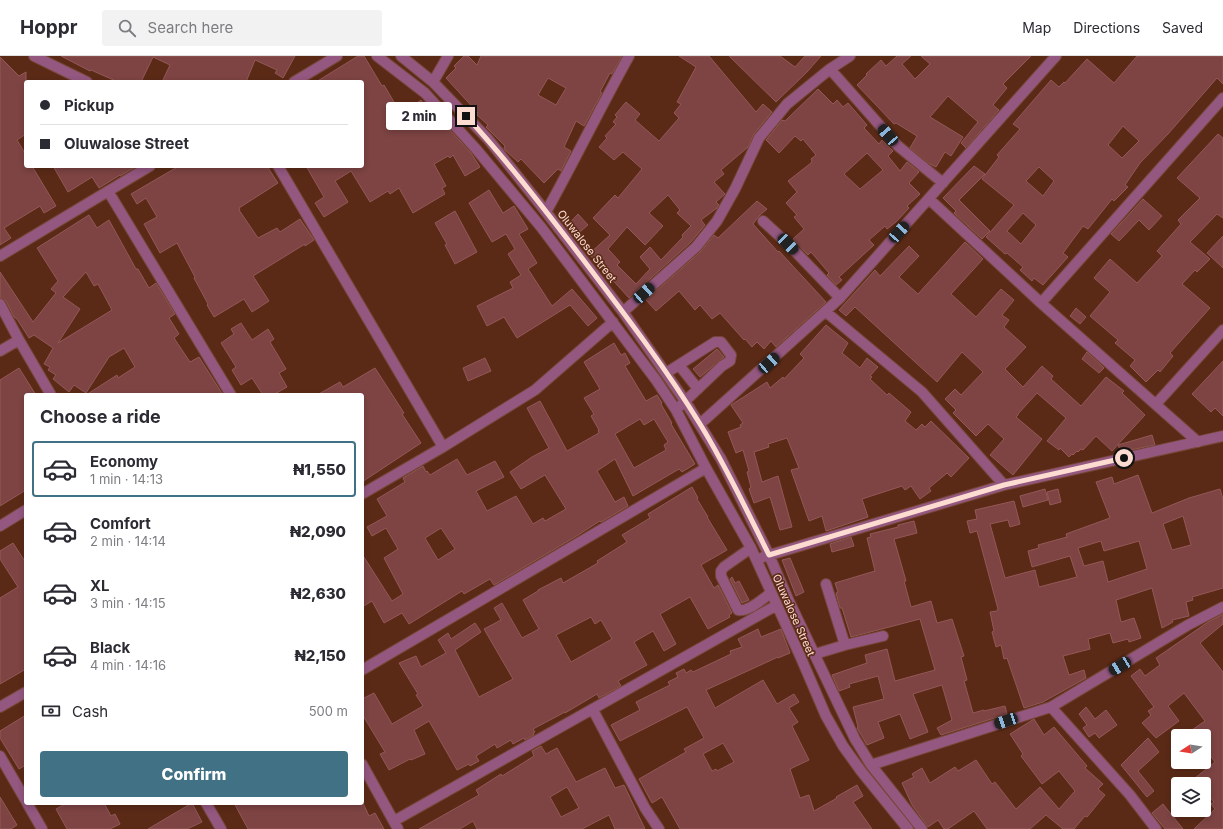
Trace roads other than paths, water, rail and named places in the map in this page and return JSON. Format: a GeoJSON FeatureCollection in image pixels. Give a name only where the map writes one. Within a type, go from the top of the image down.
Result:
{"type":"FeatureCollection","features":[{"type":"Feature","properties":{"kind":"street"},"geometry":{"type":"LineString","coordinates":[[34,56],[83,80]]}},
{"type":"Feature","properties":{"kind":"street"},"geometry":{"type":"LineString","coordinates":[[297,80],[336,56]]}},
{"type":"Feature","properties":{"kind":"street","name":"Oluwalose Street"},"geometry":{"type":"LineString","coordinates":[[377,56],[425,93],[476,149],[541,227],[656,380],[676,410],[706,468],[757,559],[826,716],[843,746],[861,772],[908,829]]}},
{"type":"Feature","properties":{"kind":"street","name":"Oluwalose Street"},"geometry":{"type":"LineString","coordinates":[[401,56],[433,82],[488,139],[623,312],[685,401],[721,460],[769,555],[846,722],[871,765],[922,829]]}},
{"type":"Feature","properties":{"kind":"street"},"geometry":{"type":"LineString","coordinates":[[433,82],[448,56]]}},
{"type":"Feature","properties":{"kind":"street"},"geometry":{"type":"LineString","coordinates":[[546,212],[574,161],[604,100],[629,56]]}},
{"type":"Feature","properties":{"kind":"street"},"geometry":{"type":"LineString","coordinates":[[623,312],[696,247],[717,221],[735,189],[759,138],[787,104],[830,68],[850,56]]}},
{"type":"Feature","properties":{"kind":"street"},"geometry":{"type":"LineString","coordinates":[[700,424],[840,298],[1056,56]]}},
{"type":"Feature","properties":{"kind":"street"},"geometry":{"type":"LineString","coordinates":[[830,68],[898,146],[943,183]]}},
{"type":"Feature","properties":{"kind":"street"},"geometry":{"type":"LineString","coordinates":[[1041,303],[1223,98]]}},
{"type":"Feature","properties":{"kind":"street"},"geometry":{"type":"LineString","coordinates":[[0,256],[147,168]]}},
{"type":"Feature","properties":{"kind":"street"},"geometry":{"type":"LineString","coordinates":[[279,168],[443,447]]}},
{"type":"Feature","properties":{"kind":"street"},"geometry":{"type":"LineString","coordinates":[[108,191],[230,393]]}},
{"type":"Feature","properties":{"kind":"street"},"geometry":{"type":"LineString","coordinates":[[929,199],[1041,303],[1198,442]]}},
{"type":"Feature","properties":{"kind":"street"},"geometry":{"type":"LineString","coordinates":[[763,221],[788,244],[840,298]]}},
{"type":"Feature","properties":{"kind":"street"},"geometry":{"type":"LineString","coordinates":[[0,304],[18,340],[50,393]]}},
{"type":"Feature","properties":{"kind":"street"},"geometry":{"type":"LineString","coordinates":[[826,312],[922,392],[1004,485]]}},
{"type":"Feature","properties":{"kind":"street"},"geometry":{"type":"LineString","coordinates":[[364,493],[443,447],[535,390],[613,322]]}},
{"type":"Feature","properties":{"kind":"street"},"geometry":{"type":"LineString","coordinates":[[1156,404],[1223,330]]}},
{"type":"Feature","properties":{"kind":"street"},"geometry":{"type":"LineString","coordinates":[[0,351],[18,340]]}},
{"type":"Feature","properties":{"kind":"street"},"geometry":{"type":"LineString","coordinates":[[666,373],[715,342],[721,342],[731,355],[730,361],[722,366],[676,410]]}},
{"type":"Feature","properties":{"kind":"street"},"geometry":{"type":"LineString","coordinates":[[679,365],[698,389]]}},
{"type":"Feature","properties":{"kind":"street"},"geometry":{"type":"LineString","coordinates":[[757,559],[1004,485],[1223,436]]}},
{"type":"Feature","properties":{"kind":"street"},"geometry":{"type":"LineString","coordinates":[[364,669],[706,468]]}},
{"type":"Feature","properties":{"kind":"street"},"geometry":{"type":"LineString","coordinates":[[0,526],[24,511]]}},
{"type":"Feature","properties":{"kind":"street"},"geometry":{"type":"LineString","coordinates":[[751,548],[724,567],[721,571],[721,576],[738,610],[748,608],[771,593]]}},
{"type":"Feature","properties":{"kind":"street"},"geometry":{"type":"LineString","coordinates":[[826,584],[845,645]]}},
{"type":"Feature","properties":{"kind":"street"},"geometry":{"type":"LineString","coordinates":[[364,768],[396,825],[777,605]]}},
{"type":"Feature","properties":{"kind":"street"},"geometry":{"type":"LineString","coordinates":[[871,765],[1051,707],[1188,625],[1223,607]]}},
{"type":"Feature","properties":{"kind":"street"},"geometry":{"type":"LineString","coordinates":[[815,654],[883,636]]}},
{"type":"Feature","properties":{"kind":"street"},"geometry":{"type":"LineString","coordinates":[[0,707],[24,693]]}},
{"type":"Feature","properties":{"kind":"street"},"geometry":{"type":"LineString","coordinates":[[1051,707],[1130,795],[1156,829]]}},
{"type":"Feature","properties":{"kind":"street"},"geometry":{"type":"LineString","coordinates":[[593,710],[645,808],[658,829]]}},
{"type":"Feature","properties":{"kind":"street"},"geometry":{"type":"LineString","coordinates":[[0,756],[24,797]]}},
{"type":"Feature","properties":{"kind":"street"},"geometry":{"type":"LineString","coordinates":[[29,805],[42,829]]}},
{"type":"Feature","properties":{"kind":"street"},"geometry":{"type":"LineString","coordinates":[[207,805],[221,829]]}}]}
